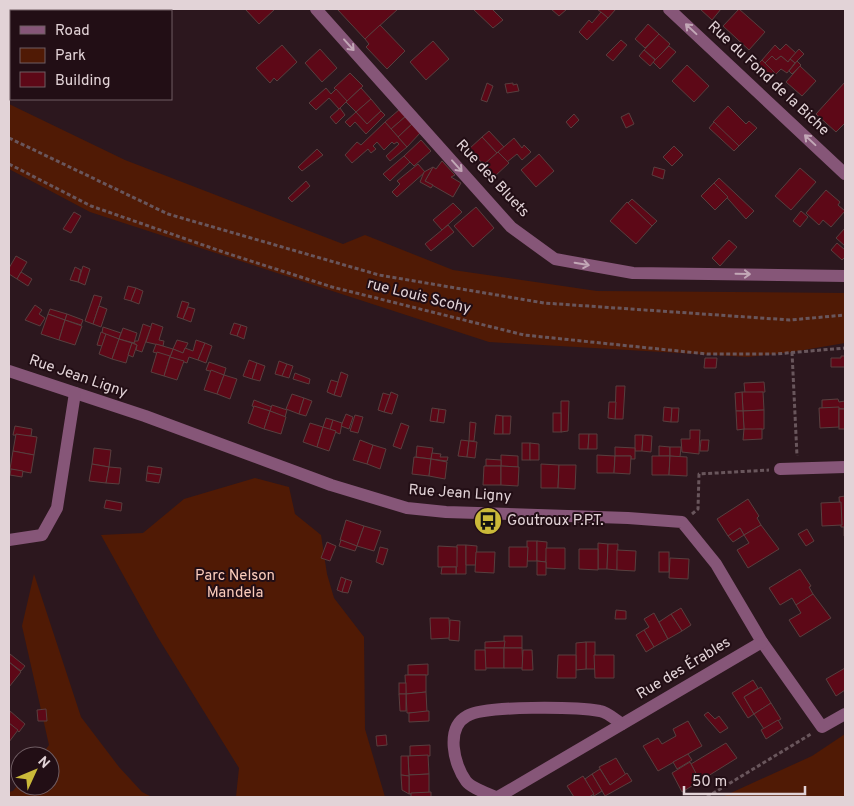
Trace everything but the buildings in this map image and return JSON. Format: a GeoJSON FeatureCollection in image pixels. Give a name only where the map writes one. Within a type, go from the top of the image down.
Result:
{"type":"FeatureCollection","features":[{"type":"Feature","properties":{"kind":"street","name":"Rue des Bluets"},"geometry":{"type":"LineString","coordinates":[[316,9],[511,227],[555,259],[633,273],[845,276]]}},
{"type":"Feature","properties":{"kind":"street","name":"Rue du Fond de la Biche"},"geometry":{"type":"LineString","coordinates":[[669,9],[845,174]]}},
{"type":"Feature","properties":{"kind":"street","name":"Rue Jean Ligny"},"geometry":{"type":"LineString","coordinates":[[9,371],[332,485],[407,508],[446,512],[628,518],[682,522]]}},
{"type":"Feature","properties":{"kind":"street"},"geometry":{"type":"LineString","coordinates":[[9,540],[42,535],[57,508],[75,393]]}},
{"type":"Feature","properties":{"kind":"street"},"geometry":{"type":"LineString","coordinates":[[780,470],[845,468]]}},
{"type":"Feature","properties":{"kind":"street"},"geometry":{"type":"LineString","coordinates":[[682,522],[716,564],[762,642],[822,727],[845,714]]}},
{"type":"Feature","properties":{"kind":"street","name":"Rue des Érables"},"geometry":{"type":"LineString","coordinates":[[622,724],[602,711],[517,707],[468,715],[458,725],[456,732],[454,740],[456,762],[467,782],[497,797],[622,724],[762,642]]}},
{"type":"Feature","properties":{"kind":"path"},"geometry":{"type":"LineString","coordinates":[[9,138],[168,214],[379,275],[544,303],[790,320],[845,315]]}},
{"type":"Feature","properties":{"kind":"path","name":"rue Louis Scohy"},"geometry":{"type":"LineString","coordinates":[[9,164],[91,206],[229,254],[332,287],[524,335],[707,354],[792,352],[845,348]]}},
{"type":"Feature","properties":{"kind":"path"},"geometry":{"type":"LineString","coordinates":[[792,352],[798,469]]}},
{"type":"Feature","properties":{"kind":"path"},"geometry":{"type":"LineString","coordinates":[[682,522],[698,509],[699,474],[780,470]]}},
{"type":"Feature","properties":{"kind":"path"},"geometry":{"type":"LineString","coordinates":[[707,797],[822,727]]}},
{"type":"Feature","properties":{"kind":"green space"},"geometry":{"type":"Polygon","coordinates":[[[9,104],[125,160],[343,244],[365,235],[453,270],[597,291],[845,293],[845,343],[748,357],[489,342],[90,212],[9,169],[9,104]]]}},
{"type":"Feature","properties":{"kind":"green space","name":"Parc Nelson Mandela"},"geometry":{"type":"Polygon","coordinates":[[[255,478],[289,487],[295,514],[321,535],[327,574],[334,598],[364,637],[365,729],[385,797],[236,797],[239,768],[157,636],[101,535],[143,533],[184,499],[255,478]]]}},
{"type":"Feature","properties":{"kind":"green space"},"geometry":{"type":"Polygon","coordinates":[[[34,574],[81,717],[119,767],[142,792],[152,797],[9,797],[10,792],[10,796],[60,796],[60,746],[48,746],[22,626],[34,574]]]}},
{"type":"Feature","properties":{"kind":"green space"},"geometry":{"type":"Polygon","coordinates":[[[845,734],[845,797],[722,797],[812,756],[845,734]]]}},
{"type":"Feature","properties":{"kind":"place","name":"Goutroux P.P.T."},"geometry":{"type":"Point","coordinates":[488,521]}}]}
